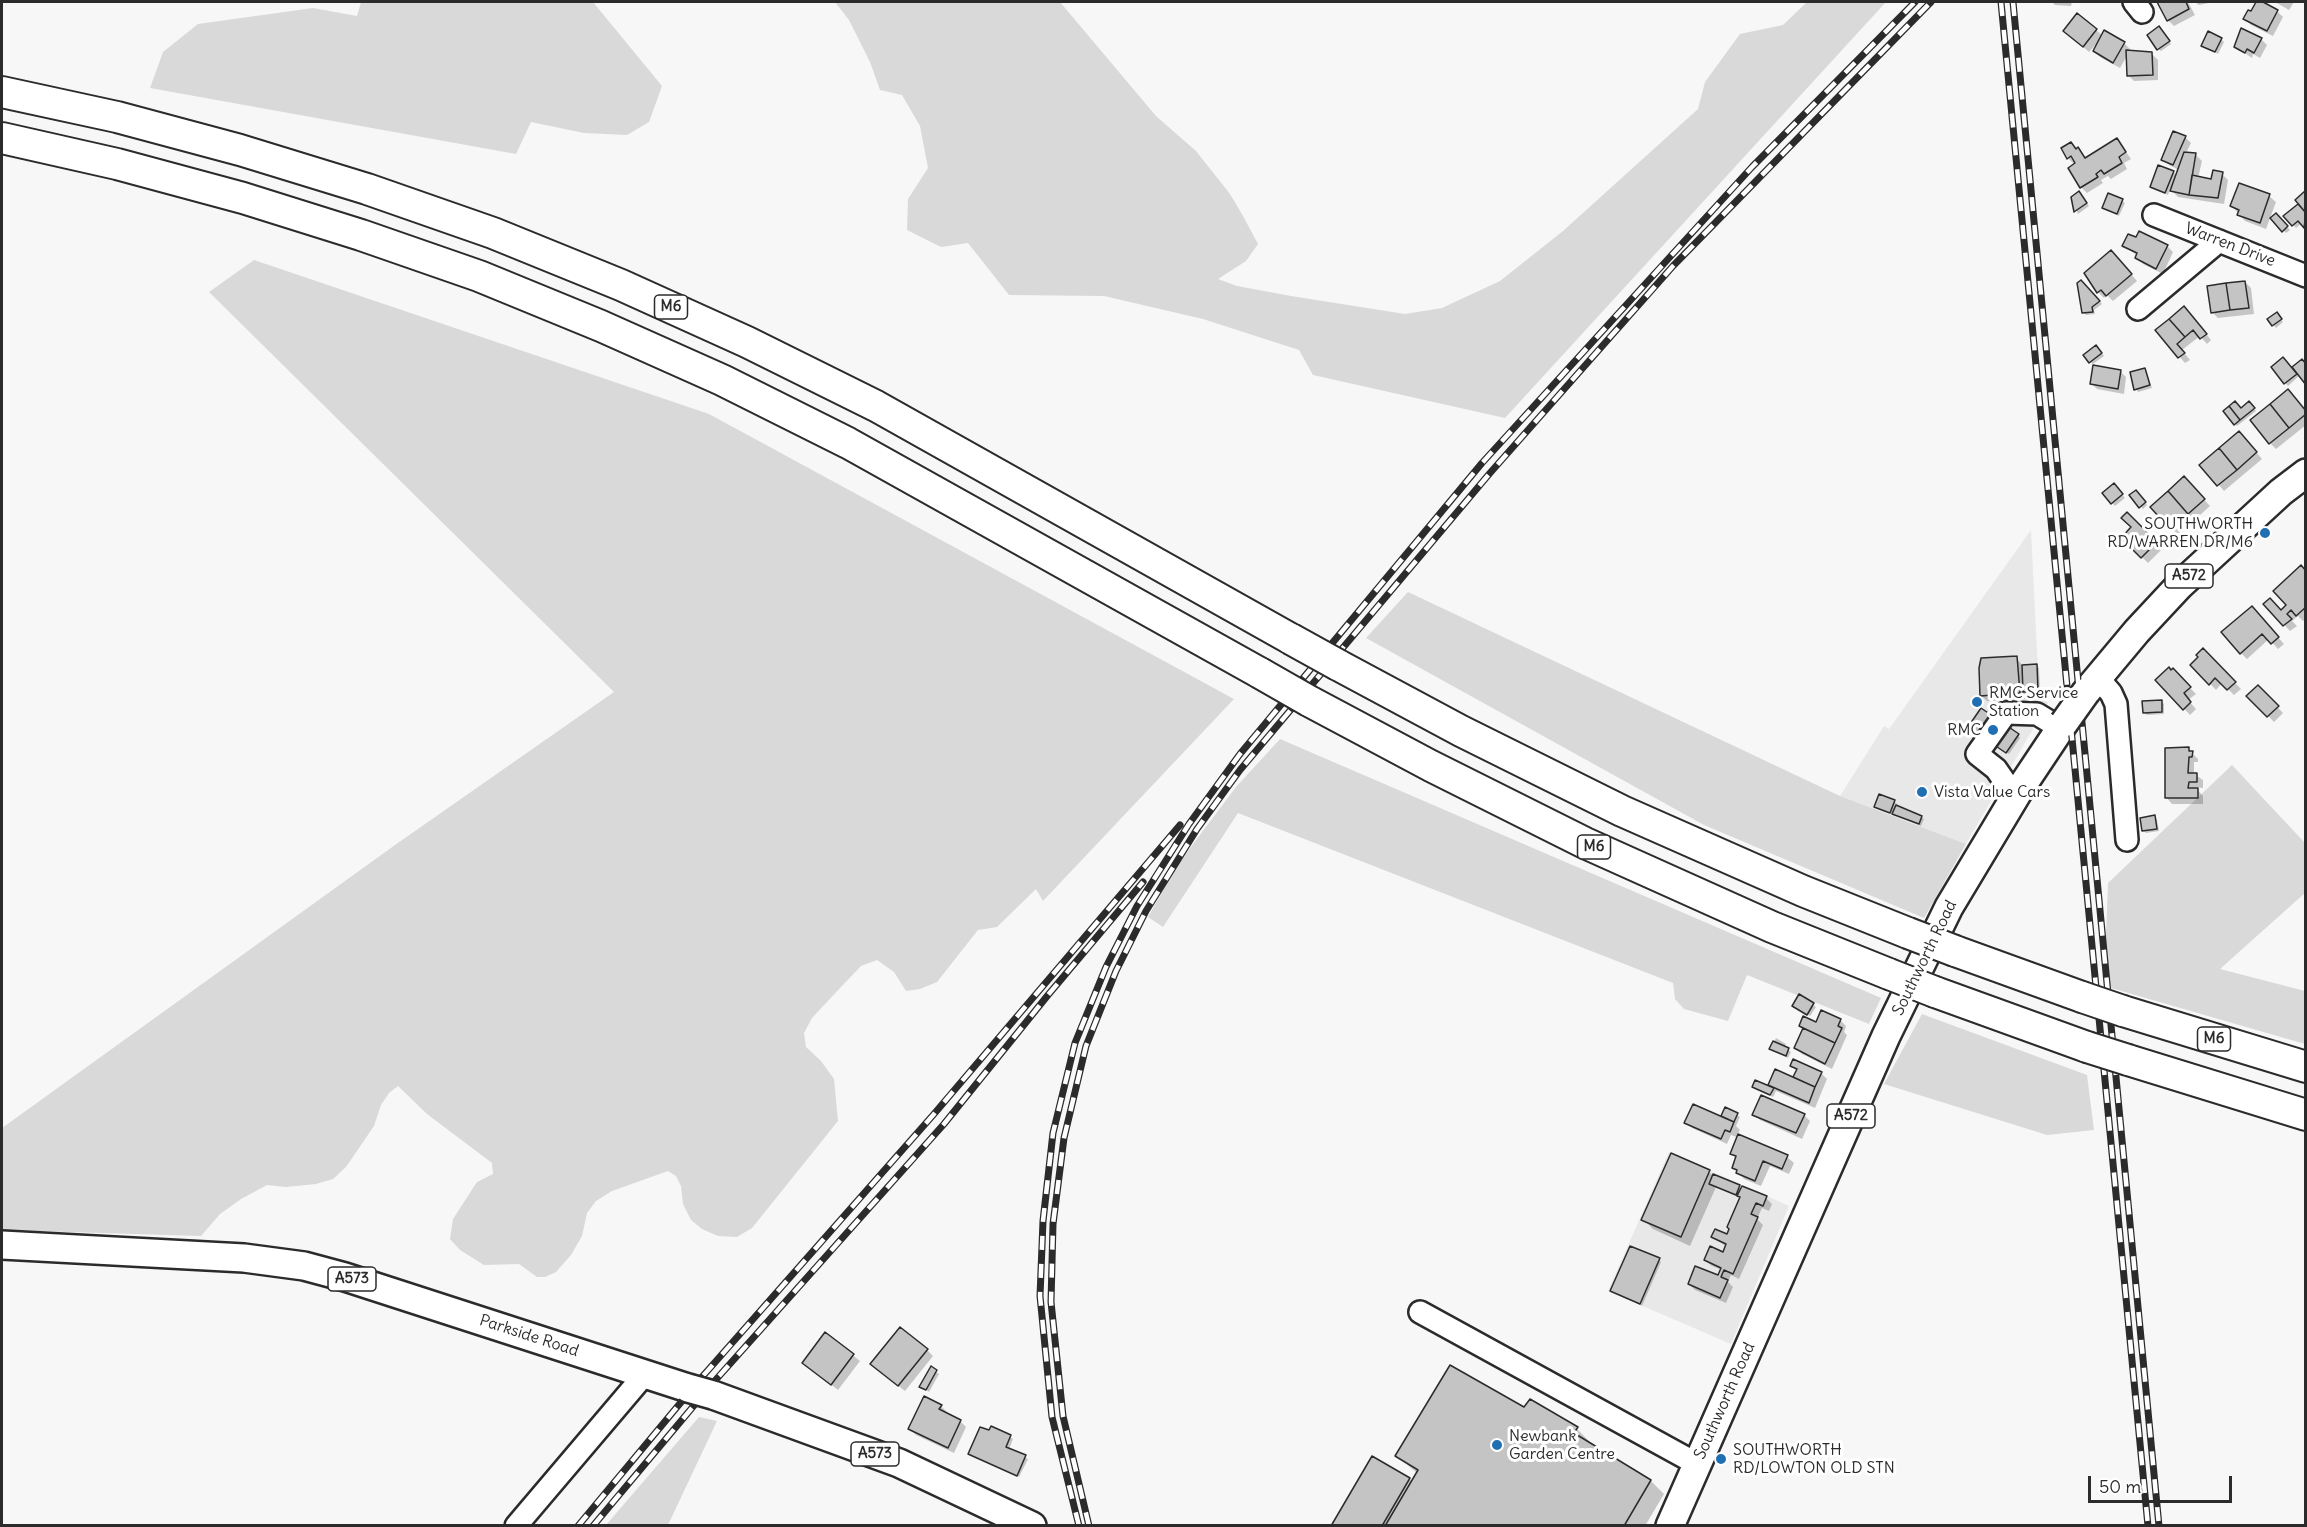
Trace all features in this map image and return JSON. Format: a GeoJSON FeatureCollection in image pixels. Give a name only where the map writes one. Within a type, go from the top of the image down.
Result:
{"type":"FeatureCollection","features":[{"type":"Feature","properties":{"kind":"highway","name":"M6"},"geometry":{"type":"LineString","coordinates":[[2,92],[128,120],[240,150],[346,183],[493,233],[621,285],[747,342],[876,406],[1338,665],[1492,747],[1622,811],[1803,891],[1955,951],[2123,1011],[2306,1067]]}},
{"type":"Feature","properties":{"kind":"highway","name":"M6"},"geometry":{"type":"LineString","coordinates":[[2,138],[129,167],[243,198],[362,235],[479,276],[601,326],[722,380],[848,443],[1309,701],[1431,766],[1585,843],[1762,922],[1935,992],[2086,1047],[2306,1114]]}},
{"type":"Feature","properties":{"kind":"main road","name":"Southworth Road"},"geometry":{"type":"LineString","coordinates":[[1670,1526],[1886,1036],[1949,907],[2018,792],[2062,725],[2092,685],[2179,586],[2306,473]]}},
{"type":"Feature","properties":{"kind":"main road","name":"Parkside Road"},"geometry":{"type":"LineString","coordinates":[[2,1245],[244,1258],[304,1266],[345,1276],[700,1391],[899,1462],[1032,1526]]}},
{"type":"Feature","properties":{"kind":"street","name":"Warren Drive"},"geometry":{"type":"LineString","coordinates":[[2154,215],[2305,274]]}},
{"type":"Feature","properties":{"kind":"street"},"geometry":{"type":"LineString","coordinates":[[2138,309],[2219,241]]}},
{"type":"Feature","properties":{"kind":"street"},"geometry":{"type":"LineString","coordinates":[[2092,685],[2111,693],[2116,704],[2127,840]]}},
{"type":"Feature","properties":{"kind":"street"},"geometry":{"type":"LineString","coordinates":[[2018,792],[2005,782],[1996,769],[1977,754],[2006,713],[2037,714],[2062,725]]}},
{"type":"Feature","properties":{"kind":"street"},"geometry":{"type":"LineString","coordinates":[[1420,1312],[1697,1464]]}},
{"type":"Feature","properties":{"kind":"street"},"geometry":{"type":"LineString","coordinates":[[516,1526],[645,1374]]}},
{"type":"Feature","properties":{"kind":"shaded area"},"geometry":{"type":"Polygon","coordinates":[[[361,2],[593,2],[662,86],[649,122],[627,135],[584,133],[531,122],[516,154],[150,88],[163,52],[198,24],[313,8],[357,16],[361,2]]]}},
{"type":"Feature","properties":{"kind":"shaded area"},"geometry":{"type":"Polygon","coordinates":[[[835,2],[1060,2],[1156,116],[1196,151],[1230,194],[1243,216],[1258,244],[1246,261],[1218,279],[1237,286],[1405,314],[1442,308],[1500,281],[1563,231],[1698,109],[1705,82],[1740,34],[1783,25],[1807,2],[1886,2],[1505,418],[1313,375],[1299,350],[1203,319],[1104,296],[1009,295],[968,243],[941,247],[907,230],[908,199],[928,168],[920,126],[902,95],[880,90],[870,62],[849,20],[835,2]]]}},
{"type":"Feature","properties":{"kind":"shaded area"},"geometry":{"type":"Polygon","coordinates":[[[254,260],[709,414],[1234,699],[1043,901],[1036,889],[997,927],[978,930],[937,982],[920,989],[906,991],[894,972],[877,960],[861,966],[812,1018],[804,1033],[806,1047],[821,1061],[834,1079],[838,1121],[752,1228],[737,1237],[718,1236],[702,1229],[691,1220],[683,1204],[681,1186],[676,1176],[668,1171],[612,1191],[596,1201],[587,1213],[582,1236],[571,1255],[556,1272],[545,1277],[537,1277],[519,1264],[484,1265],[460,1250],[450,1239],[453,1219],[477,1182],[493,1174],[492,1163],[427,1114],[398,1086],[389,1093],[381,1105],[374,1126],[346,1167],[333,1179],[316,1184],[286,1187],[267,1185],[220,1214],[201,1236],[2,1230],[2,1128],[395,845],[614,692],[209,292],[254,260]]]}},
{"type":"Feature","properties":{"kind":"shaded area"},"geometry":{"type":"Polygon","coordinates":[[[2031,530],[2039,691],[2048,703],[1966,844],[1840,796],[1884,726],[1889,729],[2031,530]]]}},
{"type":"Feature","properties":{"kind":"shaded area"},"geometry":{"type":"Polygon","coordinates":[[[1408,592],[1840,796],[1966,844],[1924,918],[1704,825],[1366,638],[1408,592]]]}},
{"type":"Feature","properties":{"kind":"shaded area"},"geometry":{"type":"Polygon","coordinates":[[[1280,739],[1881,998],[1869,1024],[1747,975],[1728,1021],[1684,1009],[1675,999],[1673,983],[1238,813],[1163,927],[1148,917],[1178,864],[1236,787],[1280,739]]]}},
{"type":"Feature","properties":{"kind":"shaded area"},"geometry":{"type":"Polygon","coordinates":[[[2232,765],[2305,843],[2305,893],[2220,969],[2305,991],[2305,1044],[2104,986],[2108,883],[2232,765]]]}},
{"type":"Feature","properties":{"kind":"shaded area"},"geometry":{"type":"Polygon","coordinates":[[[1922,1014],[2087,1075],[2094,1130],[2047,1135],[1884,1084],[1922,1014]]]}},
{"type":"Feature","properties":{"kind":"shaded area"},"geometry":{"type":"Polygon","coordinates":[[[1669,1152],[1789,1206],[1731,1344],[1608,1291],[1669,1152]]]}},
{"type":"Feature","properties":{"kind":"shaded area"},"geometry":{"type":"Polygon","coordinates":[[[699,1417],[717,1421],[668,1525],[606,1525],[699,1417]]]}},
{"type":"Feature","properties":{"kind":"building"},"geometry":{"type":"Polygon","coordinates":[[[2157,2],[2186,2],[2189,9],[2167,21],[2157,2]]]}},
{"type":"Feature","properties":{"kind":"building"},"geometry":{"type":"Polygon","coordinates":[[[2256,2],[2263,2],[2278,10],[2267,31],[2243,19],[2256,2]]]}},
{"type":"Feature","properties":{"kind":"building"},"geometry":{"type":"Polygon","coordinates":[[[2077,13],[2097,29],[2083,47],[2063,31],[2077,13]]]}},
{"type":"Feature","properties":{"kind":"building"},"geometry":{"type":"Polygon","coordinates":[[[2159,26],[2170,41],[2157,50],[2147,35],[2159,26]]]}},
{"type":"Feature","properties":{"kind":"building"},"geometry":{"type":"Polygon","coordinates":[[[2241,28],[2262,38],[2254,53],[2247,49],[2245,53],[2234,47],[2241,28]]]}},
{"type":"Feature","properties":{"kind":"building"},"geometry":{"type":"Polygon","coordinates":[[[2104,30],[2125,42],[2113,63],[2093,51],[2104,30]]]}},
{"type":"Feature","properties":{"kind":"building"},"geometry":{"type":"Polygon","coordinates":[[[2208,31],[2222,38],[2215,52],[2201,46],[2208,31]]]}},
{"type":"Feature","properties":{"kind":"building"},"geometry":{"type":"Polygon","coordinates":[[[2126,50],[2152,52],[2153,75],[2127,76],[2126,50]]]}},
{"type":"Feature","properties":{"kind":"building"},"geometry":{"type":"Polygon","coordinates":[[[2173,131],[2186,136],[2173,165],[2161,160],[2173,131]]]}},
{"type":"Feature","properties":{"kind":"building"},"geometry":{"type":"Polygon","coordinates":[[[2117,138],[2126,152],[2119,157],[2122,163],[2104,174],[2101,170],[2096,174],[2098,177],[2080,188],[2068,168],[2075,163],[2071,156],[2067,159],[2061,148],[2071,142],[2076,149],[2078,147],[2085,158],[2117,138]]]}},
{"type":"Feature","properties":{"kind":"building"},"geometry":{"type":"Polygon","coordinates":[[[2184,152],[2196,153],[2189,195],[2170,191],[2184,152]]]}},
{"type":"Feature","properties":{"kind":"building"},"geometry":{"type":"Polygon","coordinates":[[[2158,165],[2174,171],[2165,193],[2150,187],[2158,165]]]}},
{"type":"Feature","properties":{"kind":"building"},"geometry":{"type":"Polygon","coordinates":[[[2213,170],[2223,172],[2218,198],[2189,195],[2192,175],[2211,179],[2213,170]]]}},
{"type":"Feature","properties":{"kind":"building"},"geometry":{"type":"Polygon","coordinates":[[[2239,183],[2270,194],[2260,223],[2237,215],[2239,210],[2230,206],[2239,183]]]}},
{"type":"Feature","properties":{"kind":"building"},"geometry":{"type":"Polygon","coordinates":[[[2306,190],[2306,213],[2295,200],[2306,190]]]}},
{"type":"Feature","properties":{"kind":"building"},"geometry":{"type":"Polygon","coordinates":[[[2079,191],[2087,203],[2074,212],[2071,197],[2079,191]]]}},
{"type":"Feature","properties":{"kind":"building"},"geometry":{"type":"Polygon","coordinates":[[[2108,193],[2123,199],[2117,214],[2102,208],[2108,193]]]}},
{"type":"Feature","properties":{"kind":"building"},"geometry":{"type":"Polygon","coordinates":[[[2298,204],[2306,213],[2304,228],[2298,221],[2292,226],[2283,216],[2298,204]]]}},
{"type":"Feature","properties":{"kind":"building"},"geometry":{"type":"Polygon","coordinates":[[[2276,213],[2288,226],[2282,232],[2270,218],[2276,213]]]}},
{"type":"Feature","properties":{"kind":"building"},"geometry":{"type":"Polygon","coordinates":[[[2139,231],[2168,245],[2156,269],[2135,258],[2137,253],[2122,246],[2128,234],[2136,237],[2139,231]]]}},
{"type":"Feature","properties":{"kind":"building"},"geometry":{"type":"Polygon","coordinates":[[[2111,250],[2132,274],[2106,296],[2101,290],[2097,293],[2084,273],[2111,250]]]}},
{"type":"Feature","properties":{"kind":"building"},"geometry":{"type":"Polygon","coordinates":[[[2081,280],[2100,301],[2092,307],[2093,312],[2082,313],[2077,283],[2081,280]]]}},
{"type":"Feature","properties":{"kind":"building"},"geometry":{"type":"Polygon","coordinates":[[[2245,281],[2249,308],[2230,310],[2226,283],[2245,281]]]}},
{"type":"Feature","properties":{"kind":"building"},"geometry":{"type":"Polygon","coordinates":[[[2226,283],[2230,310],[2211,313],[2207,286],[2226,283]]]}},
{"type":"Feature","properties":{"kind":"building"},"geometry":{"type":"Polygon","coordinates":[[[2184,306],[2207,334],[2200,339],[2193,330],[2185,337],[2169,319],[2184,306]]]}},
{"type":"Feature","properties":{"kind":"building"},"geometry":{"type":"Polygon","coordinates":[[[2277,312],[2282,319],[2272,326],[2267,319],[2277,312]]]}},
{"type":"Feature","properties":{"kind":"building"},"geometry":{"type":"Polygon","coordinates":[[[2169,319],[2185,337],[2177,344],[2185,353],[2178,358],[2155,330],[2169,319]]]}},
{"type":"Feature","properties":{"kind":"building"},"geometry":{"type":"Polygon","coordinates":[[[2096,345],[2102,353],[2089,363],[2083,355],[2096,345]]]}},
{"type":"Feature","properties":{"kind":"building"},"geometry":{"type":"Polygon","coordinates":[[[2283,357],[2297,374],[2284,384],[2271,367],[2283,357]]]}},
{"type":"Feature","properties":{"kind":"building"},"geometry":{"type":"Polygon","coordinates":[[[2302,359],[2306,364],[2306,385],[2292,367],[2302,359]]]}},
{"type":"Feature","properties":{"kind":"building"},"geometry":{"type":"Polygon","coordinates":[[[2093,365],[2121,370],[2118,389],[2090,384],[2093,365]]]}},
{"type":"Feature","properties":{"kind":"building"},"geometry":{"type":"Polygon","coordinates":[[[2145,368],[2150,385],[2134,390],[2130,372],[2145,368]]]}},
{"type":"Feature","properties":{"kind":"building"},"geometry":{"type":"Polygon","coordinates":[[[2288,389],[2306,411],[2306,414],[2289,428],[2270,404],[2288,389]]]}},
{"type":"Feature","properties":{"kind":"building"},"geometry":{"type":"Polygon","coordinates":[[[2235,401],[2241,408],[2249,401],[2255,408],[2240,420],[2229,406],[2235,401]]]}},
{"type":"Feature","properties":{"kind":"building"},"geometry":{"type":"Polygon","coordinates":[[[2270,404],[2289,428],[2269,444],[2250,420],[2270,404]]]}},
{"type":"Feature","properties":{"kind":"building"},"geometry":{"type":"Polygon","coordinates":[[[2229,406],[2240,420],[2234,425],[2223,411],[2229,406]]]}},
{"type":"Feature","properties":{"kind":"building"},"geometry":{"type":"Polygon","coordinates":[[[2239,431],[2257,452],[2237,470],[2219,448],[2239,431]]]}},
{"type":"Feature","properties":{"kind":"building"},"geometry":{"type":"Polygon","coordinates":[[[2219,448],[2237,470],[2217,486],[2199,465],[2219,448]]]}},
{"type":"Feature","properties":{"kind":"building"},"geometry":{"type":"Polygon","coordinates":[[[2184,476],[2205,499],[2188,514],[2168,491],[2184,476]]]}},
{"type":"Feature","properties":{"kind":"building"},"geometry":{"type":"Polygon","coordinates":[[[2114,483],[2123,494],[2111,504],[2102,493],[2114,483]]]}},
{"type":"Feature","properties":{"kind":"building"},"geometry":{"type":"Polygon","coordinates":[[[2136,490],[2146,502],[2139,508],[2129,495],[2136,490]]]}},
{"type":"Feature","properties":{"kind":"building"},"geometry":{"type":"Polygon","coordinates":[[[2168,491],[2188,514],[2171,530],[2150,507],[2168,491]]]}},
{"type":"Feature","properties":{"kind":"building"},"geometry":{"type":"Polygon","coordinates":[[[2127,512],[2157,542],[2141,558],[2121,538],[2131,527],[2121,518],[2127,512]]]}},
{"type":"Feature","properties":{"kind":"building"},"geometry":{"type":"Polygon","coordinates":[[[2301,565],[2306,571],[2306,607],[2296,616],[2291,610],[2287,614],[2292,619],[2283,626],[2263,604],[2270,598],[2281,610],[2286,605],[2273,591],[2301,565]]]}},
{"type":"Feature","properties":{"kind":"building"},"geometry":{"type":"Polygon","coordinates":[[[2252,606],[2279,637],[2271,644],[2262,634],[2240,654],[2221,632],[2252,606]]]}},
{"type":"Feature","properties":{"kind":"building"},"geometry":{"type":"Polygon","coordinates":[[[2203,648],[2236,682],[2227,690],[2215,678],[2209,685],[2190,665],[2203,648]]]}},
{"type":"Feature","properties":{"kind":"building"},"geometry":{"type":"Polygon","coordinates":[[[2017,656],[2020,693],[1980,696],[1981,658],[2017,656]]]}},
{"type":"Feature","properties":{"kind":"building"},"geometry":{"type":"Polygon","coordinates":[[[2037,664],[2038,691],[2023,692],[2022,665],[2037,664]]]}},
{"type":"Feature","properties":{"kind":"building"},"geometry":{"type":"Polygon","coordinates":[[[2169,667],[2171,670],[2173,668],[2191,687],[2184,693],[2191,702],[2183,710],[2155,680],[2169,667]]]}},
{"type":"Feature","properties":{"kind":"building"},"geometry":{"type":"Polygon","coordinates":[[[2258,685],[2279,706],[2267,717],[2246,696],[2258,685]]]}},
{"type":"Feature","properties":{"kind":"building"},"geometry":{"type":"Polygon","coordinates":[[[2162,700],[2162,712],[2143,713],[2142,701],[2162,700]]]}},
{"type":"Feature","properties":{"kind":"building","name":"RMC"},"geometry":{"type":"Polygon","coordinates":[[[1981,708],[2019,734],[2006,753],[1968,727],[1981,708]]]}},
{"type":"Feature","properties":{"kind":"building"},"geometry":{"type":"Polygon","coordinates":[[[2189,747],[2189,751],[2193,751],[2192,757],[2189,757],[2188,773],[2197,773],[2197,782],[2189,782],[2188,788],[2198,788],[2198,798],[2165,798],[2165,748],[2189,747]]]}},
{"type":"Feature","properties":{"kind":"building"},"geometry":{"type":"Polygon","coordinates":[[[1879,794],[1895,800],[1890,813],[1874,807],[1879,794]]]}},
{"type":"Feature","properties":{"kind":"building"},"geometry":{"type":"Polygon","coordinates":[[[1896,805],[1922,816],[1919,824],[1892,814],[1896,805]]]}},
{"type":"Feature","properties":{"kind":"building"},"geometry":{"type":"Polygon","coordinates":[[[2155,815],[2157,829],[2142,831],[2140,818],[2155,815]]]}},
{"type":"Feature","properties":{"kind":"building"},"geometry":{"type":"Polygon","coordinates":[[[1799,994],[1814,1003],[1807,1015],[1792,1006],[1799,994]]]}},
{"type":"Feature","properties":{"kind":"building"},"geometry":{"type":"Polygon","coordinates":[[[1821,1010],[1841,1019],[1838,1026],[1842,1028],[1835,1043],[1799,1026],[1803,1016],[1816,1022],[1821,1010]]]}},
{"type":"Feature","properties":{"kind":"building"},"geometry":{"type":"Polygon","coordinates":[[[1803,1028],[1835,1043],[1825,1064],[1794,1048],[1803,1028]]]}},
{"type":"Feature","properties":{"kind":"building"},"geometry":{"type":"Polygon","coordinates":[[[1773,1041],[1789,1048],[1786,1056],[1769,1049],[1773,1041]]]}},
{"type":"Feature","properties":{"kind":"building"},"geometry":{"type":"Polygon","coordinates":[[[1793,1059],[1822,1072],[1815,1087],[1793,1077],[1797,1069],[1790,1066],[1793,1059]]]}},
{"type":"Feature","properties":{"kind":"building"},"geometry":{"type":"Polygon","coordinates":[[[1775,1069],[1815,1087],[1809,1103],[1768,1085],[1775,1069]]]}},
{"type":"Feature","properties":{"kind":"building"},"geometry":{"type":"Polygon","coordinates":[[[1755,1080],[1774,1088],[1770,1095],[1752,1087],[1755,1080]]]}},
{"type":"Feature","properties":{"kind":"building"},"geometry":{"type":"Polygon","coordinates":[[[1761,1095],[1805,1114],[1796,1133],[1752,1115],[1761,1095]]]}},
{"type":"Feature","properties":{"kind":"building"},"geometry":{"type":"Polygon","coordinates":[[[1693,1104],[1734,1122],[1730,1132],[1725,1130],[1721,1139],[1684,1123],[1693,1104]]]}},
{"type":"Feature","properties":{"kind":"building"},"geometry":{"type":"Polygon","coordinates":[[[1725,1107],[1738,1113],[1734,1122],[1721,1116],[1725,1107]]]}},
{"type":"Feature","properties":{"kind":"building"},"geometry":{"type":"Polygon","coordinates":[[[1738,1134],[1788,1155],[1782,1169],[1763,1161],[1755,1181],[1736,1173],[1737,1170],[1732,1168],[1736,1156],[1730,1154],[1738,1134]]]}},
{"type":"Feature","properties":{"kind":"building"},"geometry":{"type":"Polygon","coordinates":[[[1671,1153],[1710,1170],[1681,1237],[1641,1220],[1671,1153]]]}},
{"type":"Feature","properties":{"kind":"building"},"geometry":{"type":"Polygon","coordinates":[[[1713,1174],[1740,1185],[1736,1195],[1709,1184],[1713,1174]]]}},
{"type":"Feature","properties":{"kind":"building"},"geometry":{"type":"Polygon","coordinates":[[[1742,1186],[1767,1196],[1763,1206],[1756,1203],[1751,1214],[1758,1217],[1733,1274],[1724,1270],[1721,1277],[1728,1280],[1720,1298],[1688,1284],[1695,1266],[1718,1275],[1721,1268],[1704,1260],[1710,1246],[1723,1252],[1726,1244],[1711,1237],[1715,1229],[1727,1234],[1729,1229],[1727,1227],[1740,1197],[1737,1196],[1742,1186]]]}},
{"type":"Feature","properties":{"kind":"building"},"geometry":{"type":"Polygon","coordinates":[[[1630,1246],[1660,1258],[1640,1304],[1610,1291],[1630,1246]]]}},
{"type":"Feature","properties":{"kind":"building"},"geometry":{"type":"Polygon","coordinates":[[[900,1327],[928,1349],[898,1386],[870,1364],[900,1327]]]}},
{"type":"Feature","properties":{"kind":"building"},"geometry":{"type":"Polygon","coordinates":[[[825,1332],[854,1354],[831,1385],[802,1363],[825,1332]]]}},
{"type":"Feature","properties":{"kind":"building","name":"Newbank Garden Centre"},"geometry":{"type":"Polygon","coordinates":[[[1450,1365],[1524,1407],[1530,1399],[1578,1427],[1574,1433],[1651,1480],[1624,1526],[1385,1526],[1418,1470],[1395,1456],[1450,1365]]]}},
{"type":"Feature","properties":{"kind":"building"},"geometry":{"type":"Polygon","coordinates":[[[931,1366],[937,1370],[926,1390],[919,1387],[931,1366]]]}},
{"type":"Feature","properties":{"kind":"building"},"geometry":{"type":"Polygon","coordinates":[[[924,1396],[942,1405],[939,1409],[961,1420],[948,1448],[908,1429],[924,1396]]]}},
{"type":"Feature","properties":{"kind":"building"},"geometry":{"type":"Polygon","coordinates":[[[991,1426],[1011,1435],[1006,1447],[1026,1455],[1017,1476],[968,1454],[980,1427],[989,1430],[991,1426]]]}},
{"type":"Feature","properties":{"kind":"building"},"geometry":{"type":"Polygon","coordinates":[[[1372,1456],[1410,1478],[1382,1526],[1331,1526],[1372,1456]]]}},
{"type":"Feature","properties":{"kind":"railway"},"geometry":{"type":"LineString","coordinates":[[1079,1526],[1052,1417],[1040,1296],[1043,1221],[1053,1133],[1075,1043],[1106,967],[1137,906],[1189,824],[1240,754],[1482,463],[1752,167],[1915,2]]}},
{"type":"Feature","properties":{"kind":"railway"},"geometry":{"type":"LineString","coordinates":[[1089,1526],[1063,1416],[1051,1302],[1053,1224],[1064,1138],[1086,1046],[1116,971],[1146,911],[1197,829],[1240,770],[1490,473],[1673,266],[1931,2]]}},
{"type":"Feature","properties":{"kind":"railway"},"geometry":{"type":"LineString","coordinates":[[2001,2],[2148,1526]]}},
{"type":"Feature","properties":{"kind":"railway"},"geometry":{"type":"LineString","coordinates":[[2013,2],[2159,1526]]}},
{"type":"Feature","properties":{"kind":"railway"},"geometry":{"type":"LineString","coordinates":[[578,1526],[702,1377],[934,1114],[1180,825]]}},
{"type":"Feature","properties":{"kind":"railway"},"geometry":{"type":"LineString","coordinates":[[593,1526],[712,1384],[944,1124],[1143,882]]}},
{"type":"Feature","properties":{"kind":"place","name":"SOUTHWORTH RD/WARREN DR/M6"},"geometry":{"type":"Point","coordinates":[2265,533]}},
{"type":"Feature","properties":{"kind":"place","name":"RMC Service Station"},"geometry":{"type":"Point","coordinates":[1977,702]}},
{"type":"Feature","properties":{"kind":"place","name":"RMC"},"geometry":{"type":"Point","coordinates":[1993,730]}},
{"type":"Feature","properties":{"kind":"place","name":"Vista Value Cars"},"geometry":{"type":"Point","coordinates":[1922,792]}},
{"type":"Feature","properties":{"kind":"place","name":"Newbank Garden Centre"},"geometry":{"type":"Point","coordinates":[1497,1445]}},
{"type":"Feature","properties":{"kind":"place","name":"SOUTHWORTH RD/LOWTON OLD STN"},"geometry":{"type":"Point","coordinates":[1721,1459]}}]}
